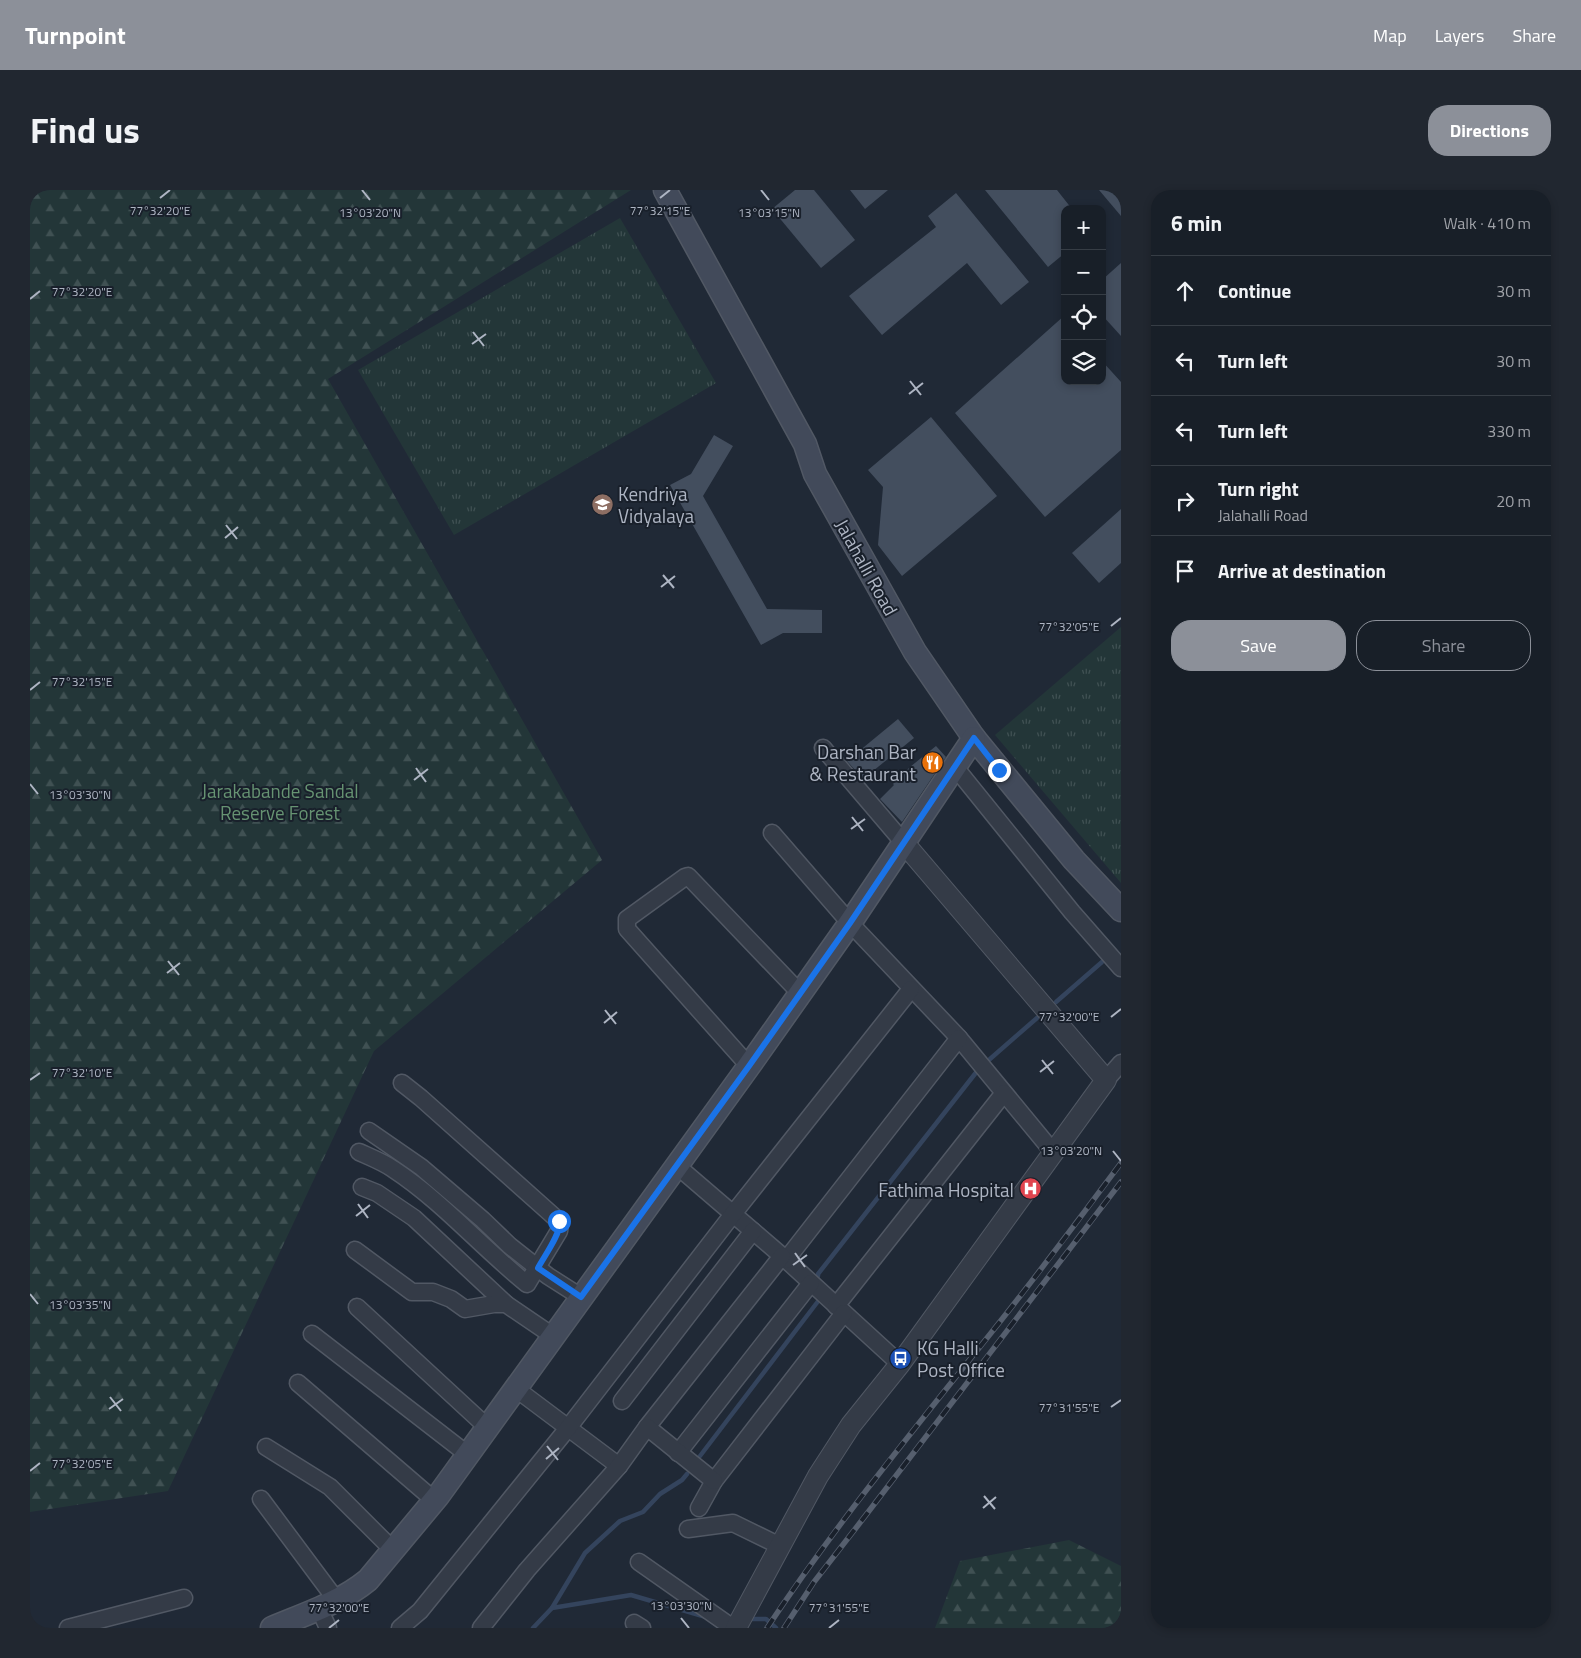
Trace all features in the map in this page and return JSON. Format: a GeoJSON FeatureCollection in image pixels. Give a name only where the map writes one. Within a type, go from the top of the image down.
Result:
{"type":"FeatureCollection","features":[{"type":"Feature","properties":{"kind":"main road","name":"Jalahalli Road"},"geometry":{"type":"LineString","coordinates":[[657,192],[792,451],[815,474],[914,652],[974,738],[1074,860],[1121,910]]}},
{"type":"Feature","properties":{"kind":"main road"},"geometry":{"type":"LineString","coordinates":[[272,1628],[328,1612],[355,1591],[368,1580],[434,1500],[749,1066],[850,923],[974,738]]}},
{"type":"Feature","properties":{"kind":"street"},"geometry":{"type":"LineString","coordinates":[[823,748],[1106,1080]]}},
{"type":"Feature","properties":{"kind":"street"},"geometry":{"type":"LineString","coordinates":[[955,768],[1072,912],[1121,968]]}},
{"type":"Feature","properties":{"kind":"street"},"geometry":{"type":"LineString","coordinates":[[772,833],[850,923],[958,1038],[1053,1152]]}},
{"type":"Feature","properties":{"kind":"street"},"geometry":{"type":"LineString","coordinates":[[749,1066],[627,929],[627,919],[688,876],[800,993]]}},
{"type":"Feature","properties":{"kind":"street"},"geometry":{"type":"LineString","coordinates":[[400,1628],[420,1611],[568,1428],[733,1214],[912,989]]}},
{"type":"Feature","properties":{"kind":"street"},"geometry":{"type":"LineString","coordinates":[[481,1628],[527,1570],[619,1466],[647,1427],[958,1038]]}},
{"type":"Feature","properties":{"kind":"street"},"geometry":{"type":"LineString","coordinates":[[639,1562],[734,1628],[818,1476],[851,1425],[900,1364],[1053,1152],[1106,1080],[1121,1063]]}},
{"type":"Feature","properties":{"kind":"street"},"geometry":{"type":"LineString","coordinates":[[359,1152],[392,1168],[436,1202],[498,1260],[527,1284],[558,1231],[559,1221],[402,1083]]}},
{"type":"Feature","properties":{"kind":"street"},"geometry":{"type":"LineString","coordinates":[[699,1508],[714,1481],[1004,1093]]}},
{"type":"Feature","properties":{"kind":"street"},"geometry":{"type":"LineString","coordinates":[[369,1131],[421,1167],[483,1220],[510,1246],[538,1268],[581,1297]]}},
{"type":"Feature","properties":{"kind":"street"},"geometry":{"type":"LineString","coordinates":[[676,1165],[784,1258],[900,1364]]}},
{"type":"Feature","properties":{"kind":"street"},"geometry":{"type":"LineString","coordinates":[[362,1187],[377,1193],[414,1218],[506,1304],[553,1336]]}},
{"type":"Feature","properties":{"kind":"street"},"geometry":{"type":"LineString","coordinates":[[622,1401],[753,1231]]}},
{"type":"Feature","properties":{"kind":"street"},"geometry":{"type":"LineString","coordinates":[[355,1250],[412,1292],[433,1292],[451,1299],[465,1309],[506,1304]]}},
{"type":"Feature","properties":{"kind":"street"},"geometry":{"type":"LineString","coordinates":[[678,1453],[811,1283]]}},
{"type":"Feature","properties":{"kind":"street"},"geometry":{"type":"LineString","coordinates":[[356,1307],[487,1427]]}},
{"type":"Feature","properties":{"kind":"street"},"geometry":{"type":"LineString","coordinates":[[312,1334],[468,1454]]}},
{"type":"Feature","properties":{"kind":"street"},"geometry":{"type":"LineString","coordinates":[[298,1383],[434,1500]]}},
{"type":"Feature","properties":{"kind":"street"},"geometry":{"type":"LineString","coordinates":[[515,1388],[619,1466]]}},
{"type":"Feature","properties":{"kind":"street"},"geometry":{"type":"LineString","coordinates":[[647,1427],[714,1481]]}},
{"type":"Feature","properties":{"kind":"street"},"geometry":{"type":"LineString","coordinates":[[266,1447],[330,1487],[393,1550]]}},
{"type":"Feature","properties":{"kind":"street"},"geometry":{"type":"LineString","coordinates":[[260,1499],[328,1612]]}},
{"type":"Feature","properties":{"kind":"street"},"geometry":{"type":"LineString","coordinates":[[688,1529],[733,1523],[780,1546]]}},
{"type":"Feature","properties":{"kind":"street"},"geometry":{"type":"LineString","coordinates":[[68,1628],[184,1598]]}},
{"type":"Feature","properties":{"kind":"green space","name":"Jarakabande Sandal Reserve Forest"},"geometry":{"type":"Polygon","coordinates":[[[30,190],[631,190],[328,379],[602,860],[374,1051],[168,1491],[30,1512],[30,190]]]}},
{"type":"Feature","properties":{"kind":"green space"},"geometry":{"type":"Polygon","coordinates":[[[620,218],[716,383],[454,535],[358,370],[620,218]]]}},
{"type":"Feature","properties":{"kind":"green space"},"geometry":{"type":"Polygon","coordinates":[[[1121,627],[1121,883],[995,735],[1121,627]]]}},
{"type":"Feature","properties":{"kind":"green space"},"geometry":{"type":"Polygon","coordinates":[[[1069,1540],[1121,1566],[1121,1628],[935,1628],[960,1561],[1069,1540]]]}},
{"type":"Feature","properties":{"kind":"building"},"geometry":{"type":"Polygon","coordinates":[[[795,190],[814,190],[855,240],[821,268],[772,209],[795,190]]]}},
{"type":"Feature","properties":{"kind":"building"},"geometry":{"type":"Polygon","coordinates":[[[850,190],[888,190],[865,209],[850,190]]]}},
{"type":"Feature","properties":{"kind":"building"},"geometry":{"type":"Polygon","coordinates":[[[985,190],[1057,190],[1069,205],[1061,205],[1061,256],[1048,267],[985,190]]]}},
{"type":"Feature","properties":{"kind":"building"},"geometry":{"type":"Polygon","coordinates":[[[1099,190],[1121,190],[1121,216],[1099,190]]]}},
{"type":"Feature","properties":{"kind":"building"},"geometry":{"type":"Polygon","coordinates":[[[956,193],[1029,282],[1001,305],[967,263],[882,335],[849,296],[936,227],[928,216],[956,193]]]}},
{"type":"Feature","properties":{"kind":"building"},"geometry":{"type":"Polygon","coordinates":[[[1121,263],[1121,336],[1106,319],[1106,276],[1121,263]]]}},
{"type":"Feature","properties":{"kind":"building"},"geometry":{"type":"Polygon","coordinates":[[[1061,319],[1061,385],[1106,385],[1106,365],[1121,382],[1121,450],[1045,517],[955,413],[1061,319]]]}},
{"type":"Feature","properties":{"kind":"building"},"geometry":{"type":"Polygon","coordinates":[[[931,417],[997,496],[902,576],[878,545],[883,487],[868,470],[931,417]]]}},
{"type":"Feature","properties":{"kind":"building"},"geometry":{"type":"Polygon","coordinates":[[[714,435],[733,446],[703,496],[767,609],[822,610],[822,633],[783,633],[761,645],[670,485],[691,474],[714,435]]]}},
{"type":"Feature","properties":{"kind":"building"},"geometry":{"type":"Polygon","coordinates":[[[1121,509],[1121,563],[1099,583],[1072,553],[1121,509]]]}},
{"type":"Feature","properties":{"kind":"building"},"geometry":{"type":"Polygon","coordinates":[[[898,719],[914,738],[863,779],[847,761],[898,719]]]}},
{"type":"Feature","properties":{"kind":"building"},"geometry":{"type":"Polygon","coordinates":[[[936,746],[946,757],[902,822],[880,799],[910,767],[936,746]]]}},
{"type":"Feature","properties":{"kind":"waterway"},"geometry":{"type":"LineString","coordinates":[[1056,1002],[1102,962]]}},
{"type":"Feature","properties":{"kind":"waterway"},"geometry":{"type":"LineString","coordinates":[[990,1059],[1037,1018]]}},
{"type":"Feature","properties":{"kind":"waterway"},"geometry":{"type":"LineString","coordinates":[[818,1276],[978,1070]]}},
{"type":"Feature","properties":{"kind":"waterway"},"geometry":{"type":"LineString","coordinates":[[700,1456],[819,1300]]}},
{"type":"Feature","properties":{"kind":"waterway"},"geometry":{"type":"LineString","coordinates":[[533,1628],[552,1608],[585,1553],[620,1521],[643,1512],[660,1494],[682,1480],[687,1474]]}},
{"type":"Feature","properties":{"kind":"waterway"},"geometry":{"type":"LineString","coordinates":[[552,1608],[631,1595],[706,1617]]}},
{"type":"Feature","properties":{"kind":"waterway"},"geometry":{"type":"LineString","coordinates":[[749,1619],[766,1619],[776,1628]]}},
{"type":"Feature","properties":{"kind":"railway"},"geometry":{"type":"LineString","coordinates":[[767,1628],[846,1517],[1021,1295],[1121,1163]]}},
{"type":"Feature","properties":{"kind":"railway"},"geometry":{"type":"LineString","coordinates":[[784,1628],[814,1582],[1121,1182]]}},
{"type":"Feature","properties":{"kind":"place","name":"Kendriya Vidyalaya"},"geometry":{"type":"Point","coordinates":[602,504]}},
{"type":"Feature","properties":{"kind":"place","name":"Darshan Bar & Restaurant"},"geometry":{"type":"Point","coordinates":[932,762]}},
{"type":"Feature","properties":{"kind":"place","name":"Fathima Hospital"},"geometry":{"type":"Point","coordinates":[1030,1189]}},
{"type":"Feature","properties":{"kind":"place","name":"KG Halli Post Office"},"geometry":{"type":"Point","coordinates":[901,1358]}},
{"type":"Feature","properties":{"kind":"route"},"geometry":{"type":"LineString","coordinates":[[559,1221],[558,1231],[538,1268],[581,1297],[749,1066],[850,923],[974,738],[999,770]]}}]}
